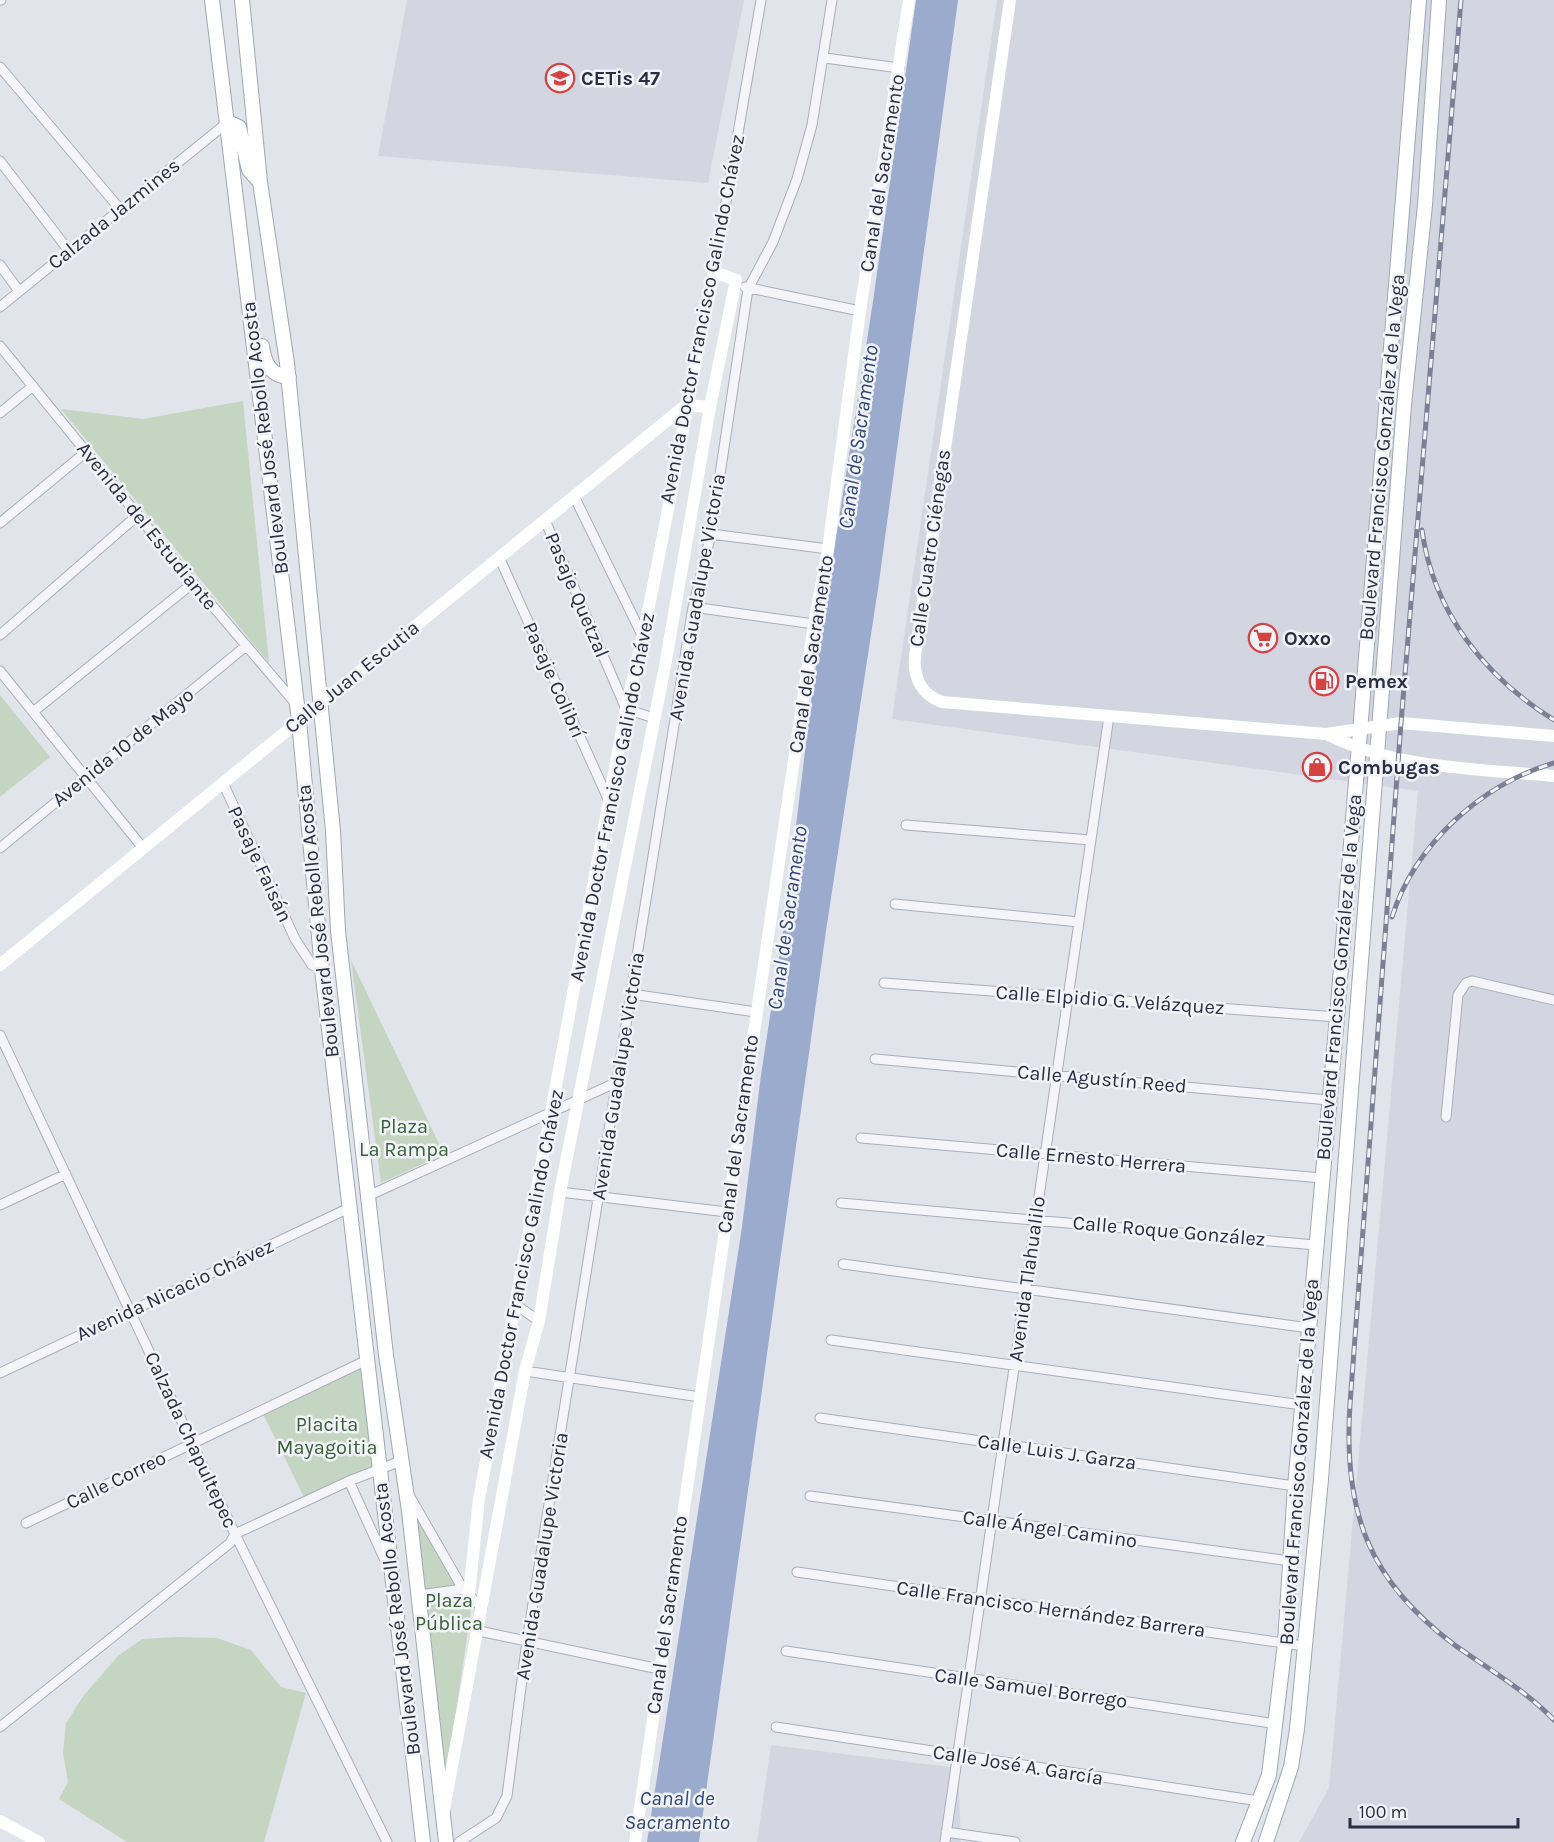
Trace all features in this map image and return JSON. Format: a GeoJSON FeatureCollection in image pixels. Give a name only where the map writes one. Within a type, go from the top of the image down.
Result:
{"type":"FeatureCollection","features":[{"type":"Feature","properties":{"kind":"main road","name":"Boulevard José Rebollo Acosta"},"geometry":{"type":"LineString","coordinates":[[212,0],[299,721],[322,969],[423,1842]]}},
{"type":"Feature","properties":{"kind":"main road","name":"Boulevard José Rebollo Acosta"},"geometry":{"type":"LineString","coordinates":[[242,0],[260,182],[289,377],[333,831],[339,931],[368,1196],[419,1595],[446,1842]]}},
{"type":"Feature","properties":{"kind":"main road","name":"Boulevard Francisco González de la Vega"},"geometry":{"type":"LineString","coordinates":[[1243,1842],[1269,1774],[1277,1724],[1285,1643],[1295,1486],[1337,1017],[1419,0]]}},
{"type":"Feature","properties":{"kind":"main road","name":"Boulevard Francisco González de la Vega"},"geometry":{"type":"LineString","coordinates":[[1266,1842],[1291,1767],[1298,1729],[1321,1479],[1404,405],[1425,205],[1439,0]]}},
{"type":"Feature","properties":{"kind":"main road"},"geometry":{"type":"LineString","coordinates":[[1414,61],[1435,63]]}},
{"type":"Feature","properties":{"kind":"main road"},"geometry":{"type":"LineString","coordinates":[[228,122],[239,128],[249,170],[260,182]]}},
{"type":"Feature","properties":{"kind":"main road"},"geometry":{"type":"LineString","coordinates":[[1404,202],[1425,205]]}},
{"type":"Feature","properties":{"kind":"main road"},"geometry":{"type":"LineString","coordinates":[[250,309],[267,365],[279,375],[289,377]]}},
{"type":"Feature","properties":{"kind":"main road"},"geometry":{"type":"LineString","coordinates":[[349,1208],[363,1220],[372,1279],[379,1294]]}},
{"type":"Feature","properties":{"kind":"street","name":"Avenida Doctor Francisco Galindo Chávez"},"geometry":{"type":"LineString","coordinates":[[466,1591],[479,1499],[626,709],[644,638],[686,405],[714,272],[761,0]]}},
{"type":"Feature","properties":{"kind":"street","name":"Avenida Guadalupe Victoria"},"geometry":{"type":"LineString","coordinates":[[459,1842],[496,1818],[507,1796],[527,1641],[615,1083],[693,607],[711,534],[748,289],[773,242],[797,179],[812,125],[825,58],[832,0]]}},
{"type":"Feature","properties":{"kind":"street","name":"Canal del Sacramento"},"geometry":{"type":"LineString","coordinates":[[635,1842],[756,1012],[814,624],[828,549],[860,311],[909,0]]}},
{"type":"Feature","properties":{"kind":"street","name":"Calle Cuatro Ciénegas"},"geometry":{"type":"LineString","coordinates":[[1010,0],[914,666],[917,678],[926,693],[942,702],[1326,734],[1401,723],[1554,736]]}},
{"type":"Feature","properties":{"kind":"street"},"geometry":{"type":"LineString","coordinates":[[825,58],[899,68]]}},
{"type":"Feature","properties":{"kind":"street"},"geometry":{"type":"LineString","coordinates":[[0,67],[120,209]]}},
{"type":"Feature","properties":{"kind":"street","name":"Calzada Jazmines"},"geometry":{"type":"LineString","coordinates":[[0,307],[228,122]]}},
{"type":"Feature","properties":{"kind":"street"},"geometry":{"type":"LineString","coordinates":[[0,161],[69,251]]}},
{"type":"Feature","properties":{"kind":"street"},"geometry":{"type":"LineString","coordinates":[[0,265],[20,291]]}},
{"type":"Feature","properties":{"kind":"street"},"geometry":{"type":"LineString","coordinates":[[714,272],[736,280],[748,289],[860,311]]}},
{"type":"Feature","properties":{"kind":"street","name":"Avenida Doctor Francisco Galindo Chávez"},"geometry":{"type":"LineString","coordinates":[[443,1814],[479,1631],[525,1371],[539,1321],[560,1192],[654,718],[710,407],[736,280]]}},
{"type":"Feature","properties":{"kind":"street","name":"Avenida del Estudiante"},"geometry":{"type":"LineString","coordinates":[[0,346],[193,583],[296,704]]}},
{"type":"Feature","properties":{"kind":"street"},"geometry":{"type":"LineString","coordinates":[[0,413],[33,386]]}},
{"type":"Feature","properties":{"kind":"street"},"geometry":{"type":"LineString","coordinates":[[686,405],[710,407]]}},
{"type":"Feature","properties":{"kind":"street","name":"Calle Juan Escutia"},"geometry":{"type":"LineString","coordinates":[[0,965],[686,405]]}},
{"type":"Feature","properties":{"kind":"street"},"geometry":{"type":"LineString","coordinates":[[0,523],[86,452]]}},
{"type":"Feature","properties":{"kind":"street"},"geometry":{"type":"LineString","coordinates":[[574,496],[644,638]]}},
{"type":"Feature","properties":{"kind":"street"},"geometry":{"type":"LineString","coordinates":[[0,635],[138,515]]}},
{"type":"Feature","properties":{"kind":"street","name":"Pasaje Quetzal"},"geometry":{"type":"LineString","coordinates":[[545,520],[626,709]]}},
{"type":"Feature","properties":{"kind":"street"},"geometry":{"type":"LineString","coordinates":[[711,534],[828,549]]}},
{"type":"Feature","properties":{"kind":"street","name":"Pasaje Colibrí"},"geometry":{"type":"LineString","coordinates":[[499,557],[609,802]]}},
{"type":"Feature","properties":{"kind":"street"},"geometry":{"type":"LineString","coordinates":[[33,712],[193,583]]}},
{"type":"Feature","properties":{"kind":"street"},"geometry":{"type":"LineString","coordinates":[[693,607],[814,624]]}},
{"type":"Feature","properties":{"kind":"street","name":"Avenida 10 de Mayo"},"geometry":{"type":"LineString","coordinates":[[0,848],[246,646]]}},
{"type":"Feature","properties":{"kind":"street"},"geometry":{"type":"LineString","coordinates":[[0,671],[143,848]]}},
{"type":"Feature","properties":{"kind":"street"},"geometry":{"type":"LineString","coordinates":[[626,709],[654,718]]}},
{"type":"Feature","properties":{"kind":"street","name":"Avenida Tlahualilo"},"geometry":{"type":"LineString","coordinates":[[946,1837],[1109,716]]}},
{"type":"Feature","properties":{"kind":"street","name":"Calle Cuatro Ciénegas"},"geometry":{"type":"LineString","coordinates":[[1326,734],[1399,760],[1554,776]]}},
{"type":"Feature","properties":{"kind":"street","name":"Pasaje Faisán"},"geometry":{"type":"LineString","coordinates":[[223,783],[295,939],[312,964],[322,969]]}},
{"type":"Feature","properties":{"kind":"street"},"geometry":{"type":"LineString","coordinates":[[906,825],[1091,840]]}},
{"type":"Feature","properties":{"kind":"street"},"geometry":{"type":"LineString","coordinates":[[895,904],[1079,922]]}},
{"type":"Feature","properties":{"kind":"street"},"geometry":{"type":"LineString","coordinates":[[1446,1117],[1458,995],[1461,988],[1472,981],[1554,1000]]}},
{"type":"Feature","properties":{"kind":"street","name":"Calle Elpidio G. Velázquez"},"geometry":{"type":"LineString","coordinates":[[884,983],[1337,1017]]}},
{"type":"Feature","properties":{"kind":"street"},"geometry":{"type":"LineString","coordinates":[[631,994],[756,1012]]}},
{"type":"Feature","properties":{"kind":"street","name":"Calzada Chapultepec"},"geometry":{"type":"LineString","coordinates":[[0,1035],[235,1534],[387,1842]]}},
{"type":"Feature","properties":{"kind":"street","name":"Calle Agustín Reed"},"geometry":{"type":"LineString","coordinates":[[874,1059],[1329,1100]]}},
{"type":"Feature","properties":{"kind":"street"},"geometry":{"type":"LineString","coordinates":[[368,1196],[504,1135],[552,1109],[615,1083]]}},
{"type":"Feature","properties":{"kind":"street","name":"Calle Ernesto Herrera"},"geometry":{"type":"LineString","coordinates":[[861,1138],[1322,1178]]}},
{"type":"Feature","properties":{"kind":"street"},"geometry":{"type":"LineString","coordinates":[[0,1205],[66,1174]]}},
{"type":"Feature","properties":{"kind":"street"},"geometry":{"type":"LineString","coordinates":[[560,1192],[727,1212]]}},
{"type":"Feature","properties":{"kind":"street","name":"Calle Roque González"},"geometry":{"type":"LineString","coordinates":[[842,1203],[1316,1245]]}},
{"type":"Feature","properties":{"kind":"street","name":"Avenida Nicacio Chávez"},"geometry":{"type":"LineString","coordinates":[[0,1372],[349,1208]]}},
{"type":"Feature","properties":{"kind":"street"},"geometry":{"type":"LineString","coordinates":[[843,1264],[1309,1328]]}},
{"type":"Feature","properties":{"kind":"street"},"geometry":{"type":"LineString","coordinates":[[516,1305],[539,1321]]}},
{"type":"Feature","properties":{"kind":"street"},"geometry":{"type":"LineString","coordinates":[[831,1340],[1302,1406]]}},
{"type":"Feature","properties":{"kind":"street","name":"Calle Correo"},"geometry":{"type":"LineString","coordinates":[[26,1523],[368,1360]]}},
{"type":"Feature","properties":{"kind":"street"},"geometry":{"type":"LineString","coordinates":[[525,1371],[700,1396]]}},
{"type":"Feature","properties":{"kind":"street","name":"Calle Luis J. Garza"},"geometry":{"type":"LineString","coordinates":[[820,1418],[1295,1486]]}},
{"type":"Feature","properties":{"kind":"street"},"geometry":{"type":"LineString","coordinates":[[0,1727],[155,1605],[230,1543],[235,1534],[349,1481],[401,1461]]}},
{"type":"Feature","properties":{"kind":"street"},"geometry":{"type":"LineString","coordinates":[[349,1481],[393,1577]]}},
{"type":"Feature","properties":{"kind":"street"},"geometry":{"type":"LineString","coordinates":[[406,1490],[466,1591],[483,1608]]}},
{"type":"Feature","properties":{"kind":"street","name":"Calle Ángel Camino"},"geometry":{"type":"LineString","coordinates":[[810,1496],[1290,1561]]}},
{"type":"Feature","properties":{"kind":"street","name":"Calle Francisco Hernández Barrera"},"geometry":{"type":"LineString","coordinates":[[797,1572],[1304,1646]]}},
{"type":"Feature","properties":{"kind":"street"},"geometry":{"type":"LineString","coordinates":[[419,1595],[466,1591]]}},
{"type":"Feature","properties":{"kind":"street"},"geometry":{"type":"LineString","coordinates":[[479,1631],[659,1669]]}},
{"type":"Feature","properties":{"kind":"street","name":"Calle Samuel Borrego"},"geometry":{"type":"LineString","coordinates":[[786,1651],[1277,1724]]}},
{"type":"Feature","properties":{"kind":"street","name":"Calle José A. García"},"geometry":{"type":"LineString","coordinates":[[776,1728],[1259,1801]]}},
{"type":"Feature","properties":{"kind":"street"},"geometry":{"type":"LineString","coordinates":[[0,1821],[39,1842]]}},
{"type":"Feature","properties":{"kind":"street"},"geometry":{"type":"LineString","coordinates":[[946,1837],[1015,1842]]}},
{"type":"Feature","properties":{"kind":"shaded area","name":"CETis 47"},"geometry":{"type":"Polygon","coordinates":[[[407,0],[744,0],[708,183],[378,156],[407,0]]]}},
{"type":"Feature","properties":{"kind":"shaded area"},"geometry":{"type":"Polygon","coordinates":[[[997,0],[1554,0],[1554,1842],[1299,1842],[1329,1788],[1418,791],[892,719],[997,0]]]}},
{"type":"Feature","properties":{"kind":"shaded area"},"geometry":{"type":"Polygon","coordinates":[[[771,1745],[958,1768],[961,1842],[757,1842],[771,1745]]]}},
{"type":"Feature","properties":{"kind":"green space"},"geometry":{"type":"Polygon","coordinates":[[[243,401],[269,663],[61,409],[143,419],[243,401]]]}},
{"type":"Feature","properties":{"kind":"green space"},"geometry":{"type":"Polygon","coordinates":[[[0,695],[50,757],[0,797],[0,695]]]}},
{"type":"Feature","properties":{"kind":"green space","name":"Plaza La Rampa"},"geometry":{"type":"Polygon","coordinates":[[[351,960],[444,1154],[381,1183],[351,960]]]}},
{"type":"Feature","properties":{"kind":"green space","name":"Placita Mayagoitia"},"geometry":{"type":"Polygon","coordinates":[[[366,1363],[377,1465],[304,1497],[262,1412],[366,1363]]]}},
{"type":"Feature","properties":{"kind":"green space","name":"Plaza Pública"},"geometry":{"type":"Polygon","coordinates":[[[416,1511],[472,1602],[445,1790],[416,1511]]]}},
{"type":"Feature","properties":{"kind":"green space"},"geometry":{"type":"Polygon","coordinates":[[[217,1638],[251,1650],[281,1687],[306,1693],[264,1842],[127,1842],[59,1799],[68,1782],[63,1753],[66,1723],[84,1695],[118,1656],[142,1639],[217,1638]]]}},
{"type":"Feature","properties":{"kind":"water","name":"Canal de Sacramento"},"geometry":{"type":"Polygon","coordinates":[[[916,0],[958,0],[879,582],[826,931],[699,1842],[647,1842],[742,1227],[761,1075],[784,925],[813,685],[872,308],[916,0]]]}},
{"type":"Feature","properties":{"kind":"railway"},"geometry":{"type":"LineString","coordinates":[[1461,0],[1401,723],[1349,1442],[1351,1478],[1357,1510],[1367,1541],[1382,1569],[1401,1596],[1456,1646],[1519,1690],[1554,1720]]}},
{"type":"Feature","properties":{"kind":"railway"},"geometry":{"type":"LineString","coordinates":[[1422,530],[1428,560],[1438,588],[1450,615],[1466,640],[1506,684],[1554,720]]}},
{"type":"Feature","properties":{"kind":"railway"},"geometry":{"type":"LineString","coordinates":[[1392,917],[1417,865],[1434,842],[1455,820],[1502,786],[1554,763]]}},
{"type":"Feature","properties":{"kind":"place","name":"CETis 47"},"geometry":{"type":"Point","coordinates":[560,78]}},
{"type":"Feature","properties":{"kind":"place","name":"Oxxo"},"geometry":{"type":"Point","coordinates":[1263,638]}},
{"type":"Feature","properties":{"kind":"place","name":"Pemex"},"geometry":{"type":"Point","coordinates":[1324,681]}},
{"type":"Feature","properties":{"kind":"place","name":"Combugas"},"geometry":{"type":"Point","coordinates":[1317,767]}}]}
